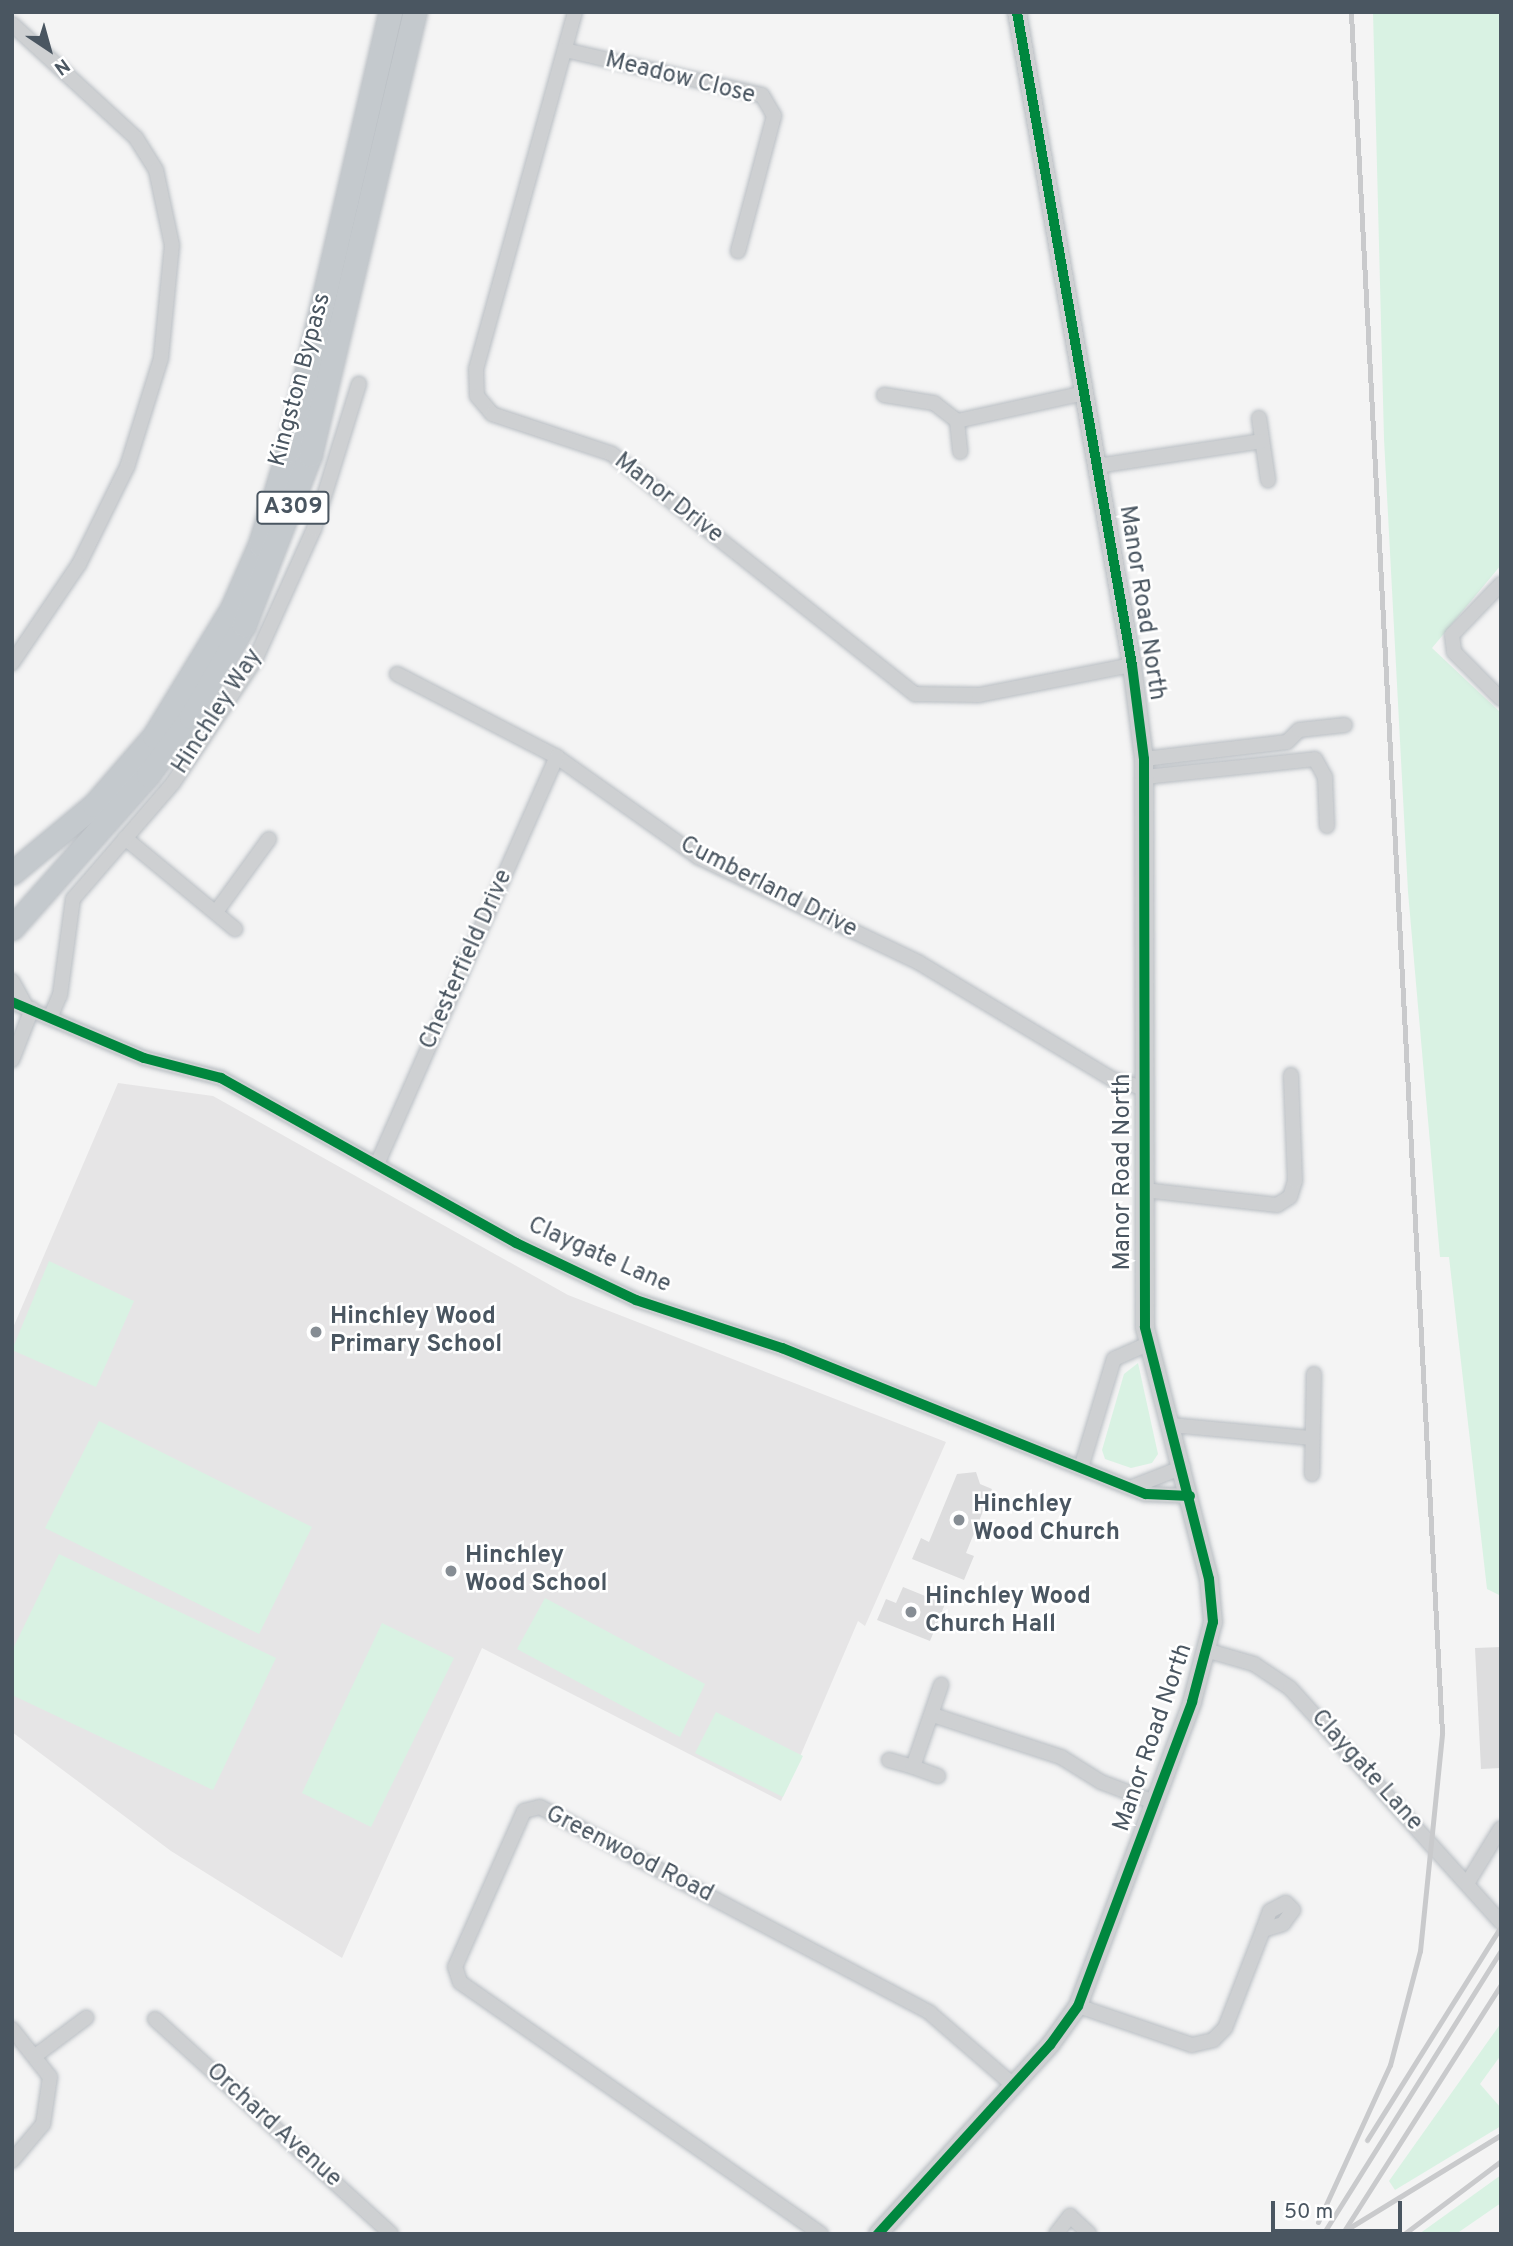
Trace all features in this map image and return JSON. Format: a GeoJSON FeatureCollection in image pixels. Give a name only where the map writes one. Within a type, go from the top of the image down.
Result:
{"type":"FeatureCollection","features":[{"type":"Feature","properties":{"kind":"highway","name":"Kingston Bypass"},"geometry":{"type":"LineString","coordinates":[[12,873],[94,805],[154,736],[232,608],[264,533],[288,451],[390,12]]}},
{"type":"Feature","properties":{"kind":"highway","name":"Kingston Bypass"},"geometry":{"type":"LineString","coordinates":[[12,929],[148,775],[191,717],[244,625],[310,455],[415,12]]}},
{"type":"Feature","properties":{"kind":"street","name":"Manor Drive"},"geometry":{"type":"LineString","coordinates":[[575,12],[476,369],[477,396],[492,414],[612,454],[915,694],[979,695],[1132,665]]}},
{"type":"Feature","properties":{"kind":"street","name":"Manor Road North"},"geometry":{"type":"LineString","coordinates":[[877,2234],[1013,2085],[1078,2006],[1209,1651],[1213,1601],[1183,1467],[1147,1344],[1144,1190],[1144,759],[1132,665],[1017,12]]}},
{"type":"Feature","properties":{"kind":"street"},"geometry":{"type":"LineString","coordinates":[[12,24],[136,138],[156,170],[172,245],[161,358],[127,467],[79,564],[12,663]]}},
{"type":"Feature","properties":{"kind":"street","name":"Meadow Close"},"geometry":{"type":"LineString","coordinates":[[565,50],[762,95],[774,116],[738,251]]}},
{"type":"Feature","properties":{"kind":"street","name":"Hinchley Way"},"geometry":{"type":"LineString","coordinates":[[50,1018],[60,995],[73,899],[173,783],[255,660],[314,529],[359,384]]}},
{"type":"Feature","properties":{"kind":"street"},"geometry":{"type":"LineString","coordinates":[[957,421],[1084,393]]}},
{"type":"Feature","properties":{"kind":"street"},"geometry":{"type":"LineString","coordinates":[[884,395],[934,403],[957,421],[960,452]]}},
{"type":"Feature","properties":{"kind":"street"},"geometry":{"type":"LineString","coordinates":[[1258,418],[1268,480]]}},
{"type":"Feature","properties":{"kind":"street"},"geometry":{"type":"LineString","coordinates":[[1097,466],[1262,441]]}},
{"type":"Feature","properties":{"kind":"street"},"geometry":{"type":"LineString","coordinates":[[1501,584],[1452,635],[1454,652],[1501,699]]}},
{"type":"Feature","properties":{"kind":"street","name":"Cumberland Drive"},"geometry":{"type":"LineString","coordinates":[[397,674],[557,757],[698,857],[918,962],[1126,1087],[1146,1089]]}},
{"type":"Feature","properties":{"kind":"street"},"geometry":{"type":"LineString","coordinates":[[1144,759],[1287,743],[1299,730],[1345,725]]}},
{"type":"Feature","properties":{"kind":"street","name":"Chesterfield Drive"},"geometry":{"type":"LineString","coordinates":[[378,1162],[557,757]]}},
{"type":"Feature","properties":{"kind":"street"},"geometry":{"type":"LineString","coordinates":[[1145,777],[1315,759],[1325,777],[1327,826]]}},
{"type":"Feature","properties":{"kind":"street"},"geometry":{"type":"LineString","coordinates":[[125,838],[235,929]]}},
{"type":"Feature","properties":{"kind":"street"},"geometry":{"type":"LineString","coordinates":[[216,912],[269,839]]}},
{"type":"Feature","properties":{"kind":"street"},"geometry":{"type":"LineString","coordinates":[[12,981],[24,1006],[12,1060]]}},
{"type":"Feature","properties":{"kind":"street","name":"Claygate Lane"},"geometry":{"type":"LineString","coordinates":[[24,1006],[144,1058],[221,1078],[378,1162],[516,1242],[636,1300],[782,1348],[1146,1494],[1190,1496]]}},
{"type":"Feature","properties":{"kind":"street"},"geometry":{"type":"LineString","coordinates":[[1144,1190],[1277,1206],[1290,1197],[1295,1181],[1291,1075]]}},
{"type":"Feature","properties":{"kind":"street"},"geometry":{"type":"LineString","coordinates":[[1081,1468],[1114,1359],[1147,1344]]}},
{"type":"Feature","properties":{"kind":"street"},"geometry":{"type":"LineString","coordinates":[[1312,1474],[1314,1374]]}},
{"type":"Feature","properties":{"kind":"street"},"geometry":{"type":"LineString","coordinates":[[1171,1425],[1312,1438]]}},
{"type":"Feature","properties":{"kind":"street"},"geometry":{"type":"LineString","coordinates":[[1132,1487],[1183,1467]]}},
{"type":"Feature","properties":{"kind":"street","name":"Claygate Lane"},"geometry":{"type":"LineString","coordinates":[[1209,1651],[1254,1664],[1290,1688],[1468,1882],[1501,1922]]}},
{"type":"Feature","properties":{"kind":"street"},"geometry":{"type":"LineString","coordinates":[[913,1767],[933,1715],[941,1685]]}},
{"type":"Feature","properties":{"kind":"street"},"geometry":{"type":"LineString","coordinates":[[933,1715],[1062,1757],[1101,1782],[1153,1802]]}},
{"type":"Feature","properties":{"kind":"street"},"geometry":{"type":"LineString","coordinates":[[888,1760],[938,1776]]}},
{"type":"Feature","properties":{"kind":"street","name":"Greenwood Road"},"geometry":{"type":"LineString","coordinates":[[821,2234],[460,1982],[455,1967],[524,1811],[540,1807],[930,2013],[1013,2085]]}},
{"type":"Feature","properties":{"kind":"street"},"geometry":{"type":"LineString","coordinates":[[1468,1882],[1501,1828]]}},
{"type":"Feature","properties":{"kind":"street"},"geometry":{"type":"LineString","coordinates":[[1078,2006],[1192,2045],[1213,2040],[1225,2028],[1263,1930]]}},
{"type":"Feature","properties":{"kind":"street"},"geometry":{"type":"LineString","coordinates":[[35,2056],[86,2018]]}},
{"type":"Feature","properties":{"kind":"street","name":"Orchard Avenue"},"geometry":{"type":"LineString","coordinates":[[155,2019],[391,2234]]}},
{"type":"Feature","properties":{"kind":"street"},"geometry":{"type":"LineString","coordinates":[[12,2029],[50,2077],[43,2124],[12,2161]]}},
{"type":"Feature","properties":{"kind":"street"},"geometry":{"type":"LineString","coordinates":[[1056,2234],[1070,2216],[1089,2234]]}},
{"type":"Feature","properties":{"kind":"shaded area","name":"Hinchley Wood School"},"geometry":{"type":"Polygon","coordinates":[[[118,1083],[213,1096],[568,1295],[946,1442],[865,1626],[858,1621],[781,1801],[482,1648],[342,1958],[171,1851],[12,1732],[12,1330],[118,1083]]]}},
{"type":"Feature","properties":{"kind":"green space"},"geometry":{"type":"Polygon","coordinates":[[[1373,12],[1501,12],[1501,565],[1432,648],[1501,713],[1501,1596],[1487,1589],[1449,1257],[1440,1257],[1408,892],[1384,439],[1373,12]]]}},
{"type":"Feature","properties":{"kind":"green space"},"geometry":{"type":"Polygon","coordinates":[[[49,1261],[134,1301],[96,1387],[12,1350],[49,1261]]]}},
{"type":"Feature","properties":{"kind":"green space"},"geometry":{"type":"Polygon","coordinates":[[[1138,1363],[1158,1454],[1152,1463],[1131,1468],[1105,1459],[1102,1450],[1124,1374],[1138,1363]]]}},
{"type":"Feature","properties":{"kind":"green space"},"geometry":{"type":"Polygon","coordinates":[[[99,1421],[312,1527],[259,1634],[45,1528],[99,1421]]]}},
{"type":"Feature","properties":{"kind":"green space"},"geometry":{"type":"Polygon","coordinates":[[[59,1554],[276,1658],[213,1790],[12,1695],[12,1651],[59,1554]]]}},
{"type":"Feature","properties":{"kind":"green space"},"geometry":{"type":"Polygon","coordinates":[[[545,1598],[705,1684],[680,1737],[517,1649],[545,1598]]]}},
{"type":"Feature","properties":{"kind":"green space"},"geometry":{"type":"Polygon","coordinates":[[[382,1623],[454,1658],[371,1827],[302,1793],[382,1623]]]}},
{"type":"Feature","properties":{"kind":"green space"},"geometry":{"type":"Polygon","coordinates":[[[716,1712],[803,1756],[783,1797],[695,1753],[716,1712]]]}},
{"type":"Feature","properties":{"kind":"green space"},"geometry":{"type":"Polygon","coordinates":[[[1501,2023],[1501,2055],[1480,2084],[1501,2108],[1501,2126],[1395,2190],[1389,2181],[1501,2023]]]}},
{"type":"Feature","properties":{"kind":"green space"},"geometry":{"type":"Polygon","coordinates":[[[1501,2175],[1501,2203],[1456,2234],[1419,2234],[1501,2175]]]}},
{"type":"Feature","properties":{"kind":"building","name":"Hinchley Wood Church"},"geometry":{"type":"Polygon","coordinates":[[[976,1472],[980,1484],[992,1489],[966,1553],[974,1556],[964,1580],[912,1559],[921,1538],[929,1542],[957,1474],[976,1472]]]}},
{"type":"Feature","properties":{"kind":"building","name":"Hinchley Wood Church Hall"},"geometry":{"type":"Polygon","coordinates":[[[903,1587],[945,1604],[930,1641],[877,1620],[886,1599],[896,1603],[903,1587]]]}},
{"type":"Feature","properties":{"kind":"building"},"geometry":{"type":"Polygon","coordinates":[[[1501,1647],[1501,1768],[1481,1769],[1475,1648],[1501,1647]]]}},
{"type":"Feature","properties":{"kind":"railway"},"geometry":{"type":"LineString","coordinates":[[1318,2222],[1390,2065],[1420,1951],[1442,1733],[1351,12]]}},
{"type":"Feature","properties":{"kind":"railway"},"geometry":{"type":"LineString","coordinates":[[1367,2140],[1501,1926]]}},
{"type":"Feature","properties":{"kind":"railway"},"geometry":{"type":"LineString","coordinates":[[1323,2234],[1501,1950]]}},
{"type":"Feature","properties":{"kind":"railway"},"geometry":{"type":"LineString","coordinates":[[1342,2234],[1501,1984]]}},
{"type":"Feature","properties":{"kind":"railway"},"geometry":{"type":"LineString","coordinates":[[1349,2228],[1501,2135]]}},
{"type":"Feature","properties":{"kind":"railway"},"geometry":{"type":"LineString","coordinates":[[1404,2234],[1501,2161]]}},
{"type":"Feature","properties":{"kind":"cycle path"},"geometry":{"type":"LineString","coordinates":[[878,2234],[1050,2045],[1078,2006],[1192,1702],[1213,1622],[1209,1579],[1145,1327],[1144,759],[1132,665],[1017,12]]}},
{"type":"Feature","properties":{"kind":"cycle path"},"geometry":{"type":"LineString","coordinates":[[12,1002],[144,1058],[221,1078],[516,1243],[636,1300],[782,1348],[1146,1494],[1190,1496]]}},
{"type":"Feature","properties":{"kind":"place","name":"Hinchley Wood Primary School"},"geometry":{"type":"Point","coordinates":[316,1332]}},
{"type":"Feature","properties":{"kind":"place","name":"Hinchley Wood Church"},"geometry":{"type":"Point","coordinates":[959,1520]}},
{"type":"Feature","properties":{"kind":"place","name":"Hinchley Wood School"},"geometry":{"type":"Point","coordinates":[451,1571]}},
{"type":"Feature","properties":{"kind":"place","name":"Hinchley Wood Church Hall"},"geometry":{"type":"Point","coordinates":[911,1612]}}]}
